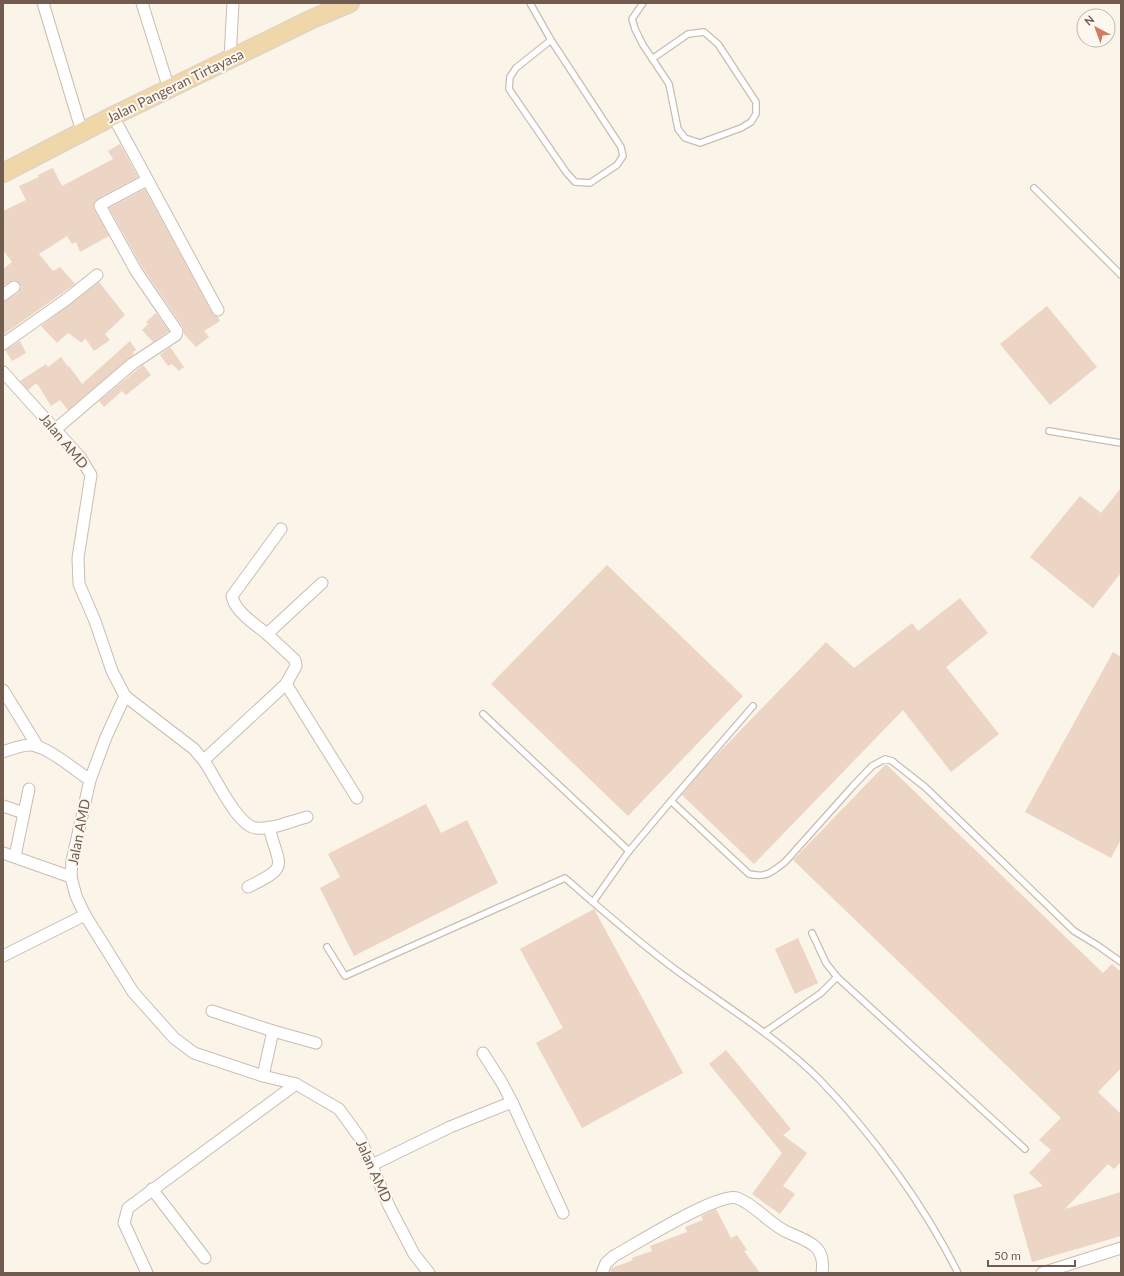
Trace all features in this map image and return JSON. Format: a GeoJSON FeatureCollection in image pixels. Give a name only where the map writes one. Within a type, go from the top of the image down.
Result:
{"type":"FeatureCollection","features":[{"type":"Feature","properties":{"kind":"main road","name":"Jalan Pangeran Tirtayasa"},"geometry":{"type":"LineString","coordinates":[[3,173],[230,58],[350,3]]}},
{"type":"Feature","properties":{"kind":"street"},"geometry":{"type":"LineString","coordinates":[[43,3],[82,132]]}},
{"type":"Feature","properties":{"kind":"street"},"geometry":{"type":"LineString","coordinates":[[142,3],[169,89]]}},
{"type":"Feature","properties":{"kind":"street"},"geometry":{"type":"LineString","coordinates":[[230,58],[233,3]]}},
{"type":"Feature","properties":{"kind":"street"},"geometry":{"type":"LineString","coordinates":[[113,116],[218,310]]}},
{"type":"Feature","properties":{"kind":"street"},"geometry":{"type":"LineString","coordinates":[[56,429],[132,364],[176,335],[178,331],[136,271],[100,206],[147,180]]}},
{"type":"Feature","properties":{"kind":"street"},"geometry":{"type":"LineString","coordinates":[[3,344],[67,299],[97,275]]}},
{"type":"Feature","properties":{"kind":"street"},"geometry":{"type":"LineString","coordinates":[[3,295],[14,287]]}},
{"type":"Feature","properties":{"kind":"street","name":"Jalan AMD"},"geometry":{"type":"LineString","coordinates":[[3,372],[80,457],[92,476],[78,558],[79,584],[95,621],[112,671],[125,696],[106,737],[90,780],[72,861],[71,877],[76,896],[85,915],[133,992],[174,1038],[194,1053],[263,1076],[296,1084],[339,1109],[360,1138],[389,1206],[414,1254],[429,1273]]}},
{"type":"Feature","properties":{"kind":"street"},"geometry":{"type":"LineString","coordinates":[[204,760],[286,684],[296,666],[295,660],[239,610],[233,603],[232,596],[281,529]]}},
{"type":"Feature","properties":{"kind":"street"},"geometry":{"type":"LineString","coordinates":[[266,634],[322,583]]}},
{"type":"Feature","properties":{"kind":"street"},"geometry":{"type":"LineString","coordinates":[[286,684],[357,798]]}},
{"type":"Feature","properties":{"kind":"street"},"geometry":{"type":"LineString","coordinates":[[3,690],[38,747]]}},
{"type":"Feature","properties":{"kind":"street"},"geometry":{"type":"LineString","coordinates":[[125,696],[194,750],[204,760],[235,810],[245,822],[255,828],[269,827],[307,817]]}},
{"type":"Feature","properties":{"kind":"street"},"geometry":{"type":"LineString","coordinates":[[3,752],[22,746],[32,745],[38,747],[90,780]]}},
{"type":"Feature","properties":{"kind":"street"},"geometry":{"type":"LineString","coordinates":[[15,856],[29,789]]}},
{"type":"Feature","properties":{"kind":"street"},"geometry":{"type":"LineString","coordinates":[[3,806],[24,813]]}},
{"type":"Feature","properties":{"kind":"street"},"geometry":{"type":"LineString","coordinates":[[248,887],[270,876],[276,871],[280,863],[269,827]]}},
{"type":"Feature","properties":{"kind":"street"},"geometry":{"type":"LineString","coordinates":[[3,853],[71,877]]}},
{"type":"Feature","properties":{"kind":"street"},"geometry":{"type":"LineString","coordinates":[[3,956],[85,915]]}},
{"type":"Feature","properties":{"kind":"street"},"geometry":{"type":"LineString","coordinates":[[212,1011],[316,1043]]}},
{"type":"Feature","properties":{"kind":"street"},"geometry":{"type":"LineString","coordinates":[[263,1076],[273,1031]]}},
{"type":"Feature","properties":{"kind":"street"},"geometry":{"type":"LineString","coordinates":[[483,1053],[512,1102],[563,1213]]}},
{"type":"Feature","properties":{"kind":"street"},"geometry":{"type":"LineString","coordinates":[[147,1273],[124,1223],[125,1214],[128,1208],[296,1084]]}},
{"type":"Feature","properties":{"kind":"street"},"geometry":{"type":"LineString","coordinates":[[372,1165],[450,1127],[512,1102]]}},
{"type":"Feature","properties":{"kind":"street"},"geometry":{"type":"LineString","coordinates":[[152,1189],[206,1258]]}},
{"type":"Feature","properties":{"kind":"street"},"geometry":{"type":"LineString","coordinates":[[602,1273],[606,1263],[614,1256],[710,1203],[730,1197],[748,1204],[785,1232],[805,1239],[822,1256],[824,1264],[822,1273]]}},
{"type":"Feature","properties":{"kind":"street"},"geometry":{"type":"LineString","coordinates":[[1042,1273],[1121,1248]]}},
{"type":"Feature","properties":{"kind":"lane"},"geometry":{"type":"LineString","coordinates":[[530,3],[551,40],[621,146],[623,156],[617,165],[590,183],[575,182],[566,172],[509,89],[510,77],[516,68],[551,40]]}},
{"type":"Feature","properties":{"kind":"lane"},"geometry":{"type":"LineString","coordinates":[[642,3],[632,19],[635,29],[652,59],[669,84],[678,129],[684,138],[700,143],[741,128],[751,122],[756,114],[756,102],[718,44],[704,32],[688,34],[652,59]]}},
{"type":"Feature","properties":{"kind":"lane"},"geometry":{"type":"LineString","coordinates":[[1034,188],[1121,275]]}},
{"type":"Feature","properties":{"kind":"lane"},"geometry":{"type":"LineString","coordinates":[[1049,431],[1121,443]]}},
{"type":"Feature","properties":{"kind":"lane"},"geometry":{"type":"LineString","coordinates":[[593,902],[629,851],[753,706]]}},
{"type":"Feature","properties":{"kind":"lane"},"geometry":{"type":"LineString","coordinates":[[483,714],[629,851]]}},
{"type":"Feature","properties":{"kind":"lane"},"geometry":{"type":"LineString","coordinates":[[671,801],[749,874],[762,877],[785,862],[872,766],[885,759],[892,760],[925,787],[1074,931],[1121,962]]}},
{"type":"Feature","properties":{"kind":"lane"},"geometry":{"type":"LineString","coordinates":[[327,947],[344,976],[565,878],[676,970],[764,1032],[820,1080],[867,1135],[911,1193],[941,1238],[958,1273]]}},
{"type":"Feature","properties":{"kind":"lane"},"geometry":{"type":"LineString","coordinates":[[812,933],[826,963],[837,977],[1025,1149]]}},
{"type":"Feature","properties":{"kind":"lane"},"geometry":{"type":"LineString","coordinates":[[764,1032],[821,993],[837,977]]}},
{"type":"Feature","properties":{"kind":"building"},"geometry":{"type":"Polygon","coordinates":[[[120,144],[138,177],[99,198],[93,205],[109,236],[80,252],[76,242],[72,244],[67,236],[39,254],[53,271],[60,267],[75,284],[3,335],[3,302],[18,293],[21,287],[19,283],[14,280],[3,286],[3,269],[12,262],[3,250],[3,211],[26,200],[19,186],[39,177],[38,175],[53,168],[62,186],[113,159],[108,151],[120,144]]]}},
{"type":"Feature","properties":{"kind":"building"},"geometry":{"type":"Polygon","coordinates":[[[145,189],[212,313],[218,317],[220,321],[204,331],[209,337],[196,347],[184,334],[183,327],[142,267],[109,208],[145,189]]]}},
{"type":"Feature","properties":{"kind":"building"},"geometry":{"type":"Polygon","coordinates":[[[99,282],[125,315],[105,334],[110,340],[94,351],[85,338],[82,343],[68,333],[57,343],[41,326],[99,282]]]}},
{"type":"Feature","properties":{"kind":"building"},"geometry":{"type":"Polygon","coordinates":[[[1047,306],[1097,367],[1050,405],[1000,344],[1047,306]]]}},
{"type":"Feature","properties":{"kind":"building"},"geometry":{"type":"Polygon","coordinates":[[[156,313],[169,331],[153,342],[142,330],[148,324],[146,322],[156,313]]]}},
{"type":"Feature","properties":{"kind":"building"},"geometry":{"type":"Polygon","coordinates":[[[20,341],[26,353],[12,361],[5,350],[20,341]]]}},
{"type":"Feature","properties":{"kind":"building"},"geometry":{"type":"Polygon","coordinates":[[[130,341],[136,350],[133,352],[134,354],[68,410],[60,400],[51,406],[38,385],[35,384],[28,390],[20,381],[46,364],[48,367],[61,357],[82,384],[130,341]]]}},
{"type":"Feature","properties":{"kind":"building"},"geometry":{"type":"Polygon","coordinates":[[[170,347],[184,367],[179,371],[172,364],[168,366],[160,355],[170,347]]]}},
{"type":"Feature","properties":{"kind":"building"},"geometry":{"type":"Polygon","coordinates":[[[143,365],[151,375],[126,395],[122,391],[104,407],[99,401],[143,365]]]}},
{"type":"Feature","properties":{"kind":"building"},"geometry":{"type":"Polygon","coordinates":[[[1121,488],[1121,573],[1093,608],[1030,557],[1080,496],[1101,513],[1121,488]]]}},
{"type":"Feature","properties":{"kind":"building"},"geometry":{"type":"Polygon","coordinates":[[[607,565],[743,696],[628,816],[491,684],[607,565]]]}},
{"type":"Feature","properties":{"kind":"building"},"geometry":{"type":"Polygon","coordinates":[[[960,598],[988,633],[946,667],[999,734],[951,772],[903,710],[754,864],[682,795],[709,763],[826,642],[854,668],[912,623],[918,631],[960,598]]]}},
{"type":"Feature","properties":{"kind":"building"},"geometry":{"type":"Polygon","coordinates":[[[1113,652],[1121,657],[1121,839],[1111,858],[1025,812],[1113,652]]]}},
{"type":"Feature","properties":{"kind":"building"},"geometry":{"type":"Polygon","coordinates":[[[886,764],[1103,973],[1112,964],[1121,972],[1121,1068],[1098,1092],[1121,1114],[1121,1162],[1114,1169],[1108,1164],[1065,1209],[1121,1192],[1121,1236],[1032,1262],[1013,1195],[1043,1186],[1029,1173],[1051,1150],[1039,1140],[1061,1118],[793,860],[886,764]]]}},
{"type":"Feature","properties":{"kind":"building"},"geometry":{"type":"Polygon","coordinates":[[[426,804],[441,833],[467,820],[498,883],[354,956],[320,888],[340,877],[328,854],[426,804]]]}},
{"type":"Feature","properties":{"kind":"building"},"geometry":{"type":"Polygon","coordinates":[[[594,909],[683,1073],[582,1128],[536,1043],[563,1028],[520,949],[594,909]]]}},
{"type":"Feature","properties":{"kind":"building"},"geometry":{"type":"Polygon","coordinates":[[[798,938],[818,983],[795,994],[775,949],[798,938]]]}},
{"type":"Feature","properties":{"kind":"building"},"geometry":{"type":"Polygon","coordinates":[[[726,1050],[791,1129],[783,1135],[807,1153],[783,1186],[795,1194],[780,1214],[752,1194],[782,1153],[709,1064],[726,1050]]]}},
{"type":"Feature","properties":{"kind":"building"},"geometry":{"type":"Polygon","coordinates":[[[716,1209],[731,1238],[737,1235],[747,1250],[744,1251],[760,1273],[610,1273],[612,1268],[633,1260],[632,1258],[652,1251],[650,1246],[687,1232],[685,1227],[703,1220],[701,1216],[716,1209]]]}}]}
